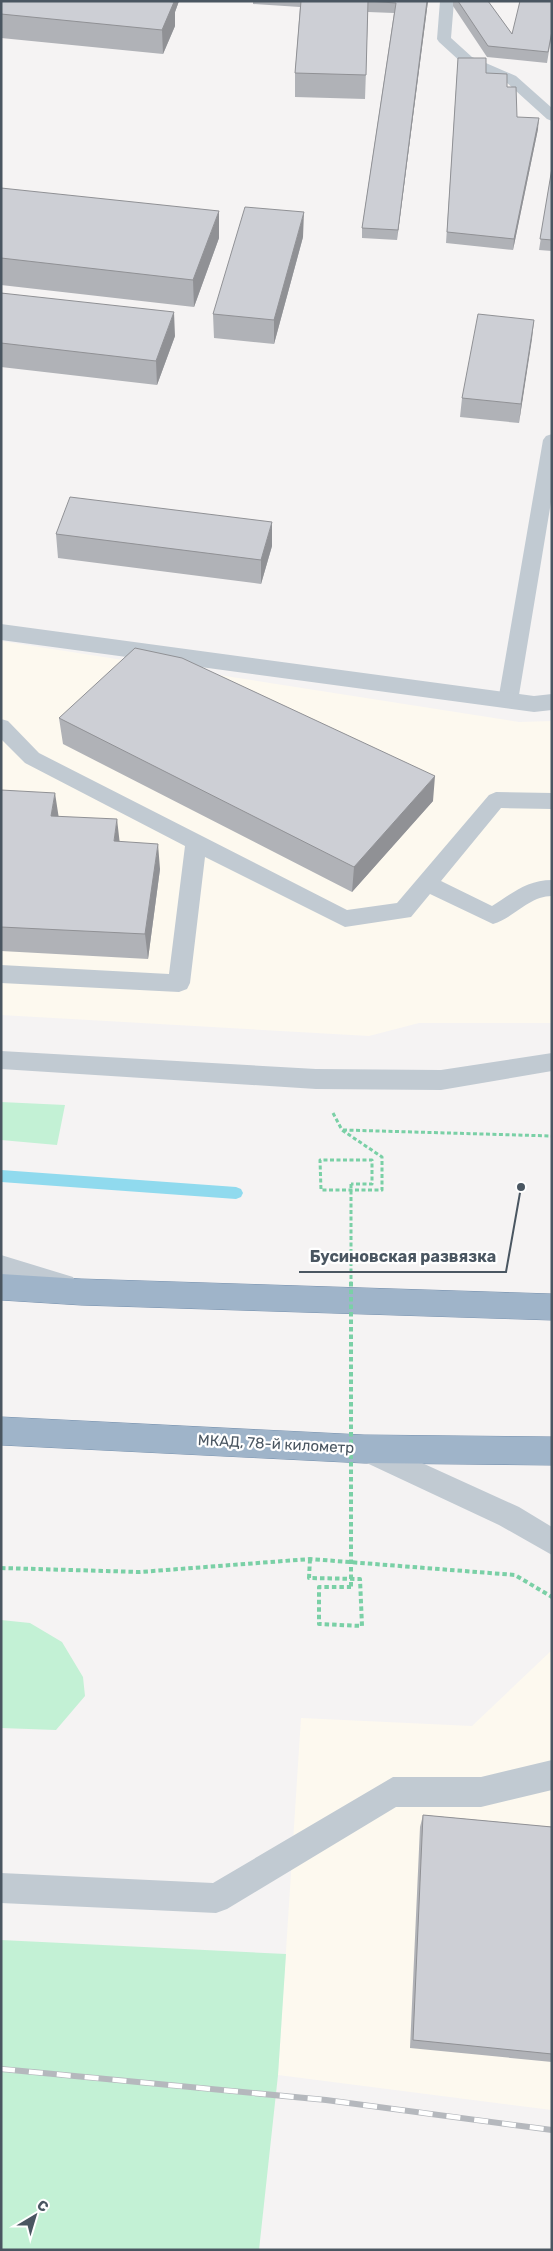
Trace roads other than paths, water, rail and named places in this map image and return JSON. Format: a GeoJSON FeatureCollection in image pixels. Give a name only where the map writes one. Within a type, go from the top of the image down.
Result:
{"type":"FeatureCollection","features":[{"type":"Feature","properties":{"kind":"highway"},"geometry":{"type":"LineString","coordinates":[[1,1287],[81,1292],[552,1307]]}},
{"type":"Feature","properties":{"kind":"highway","name":"МКАД, 78-й километр"},"geometry":{"type":"LineString","coordinates":[[1,1431],[364,1449],[552,1451]]}},
{"type":"Feature","properties":{"kind":"street"},"geometry":{"type":"LineString","coordinates":[[1,632],[405,688],[534,704],[552,702]]}},
{"type":"Feature","properties":{"kind":"street"},"geometry":{"type":"LineString","coordinates":[[1,1268],[81,1292]]}},
{"type":"Feature","properties":{"kind":"lane"},"geometry":{"type":"LineString","coordinates":[[447,1],[444,39],[467,60],[511,79],[552,116]]}},
{"type":"Feature","properties":{"kind":"lane"},"geometry":{"type":"LineString","coordinates":[[508,701],[552,440]]}},
{"type":"Feature","properties":{"kind":"lane"},"geometry":{"type":"LineString","coordinates":[[1,726],[32,758],[345,919],[403,911],[496,800],[552,801]]}},
{"type":"Feature","properties":{"kind":"lane"},"geometry":{"type":"LineString","coordinates":[[1,974],[179,983],[196,843]]}},
{"type":"Feature","properties":{"kind":"lane"},"geometry":{"type":"LineString","coordinates":[[426,883],[493,916],[537,888],[552,888]]}},
{"type":"Feature","properties":{"kind":"lane"},"geometry":{"type":"LineString","coordinates":[[1,1060],[316,1079],[441,1080],[552,1062]]}},
{"type":"Feature","properties":{"kind":"lane"},"geometry":{"type":"LineString","coordinates":[[364,1449],[509,1516],[552,1542]]}},
{"type":"Feature","properties":{"kind":"lane"},"geometry":{"type":"LineString","coordinates":[[1,1888],[216,1898],[393,1792],[481,1792],[552,1774]]}},
{"type":"Feature","properties":{"kind":"waterway"},"geometry":{"type":"LineString","coordinates":[[1,1176],[236,1193]]}},
{"type":"Feature","properties":{"kind":"railway"},"geometry":{"type":"LineString","coordinates":[[1,2069],[326,2100],[552,2130]]}},
{"type":"Feature","properties":{"kind":"place","name":"Бусиновская развязка"},"geometry":{"type":"Point","coordinates":[521,1187]}}]}
